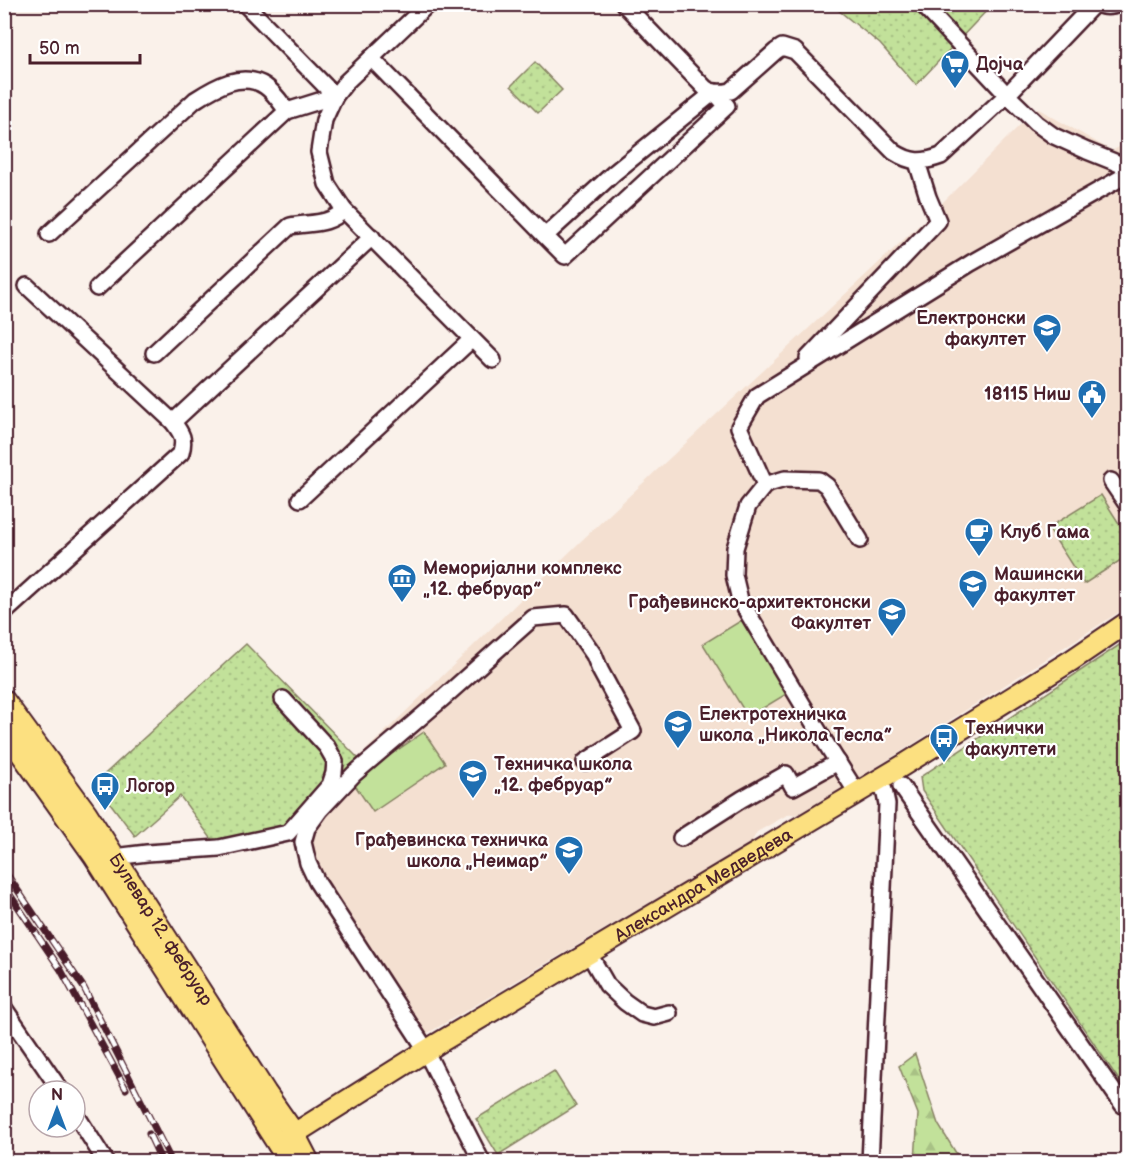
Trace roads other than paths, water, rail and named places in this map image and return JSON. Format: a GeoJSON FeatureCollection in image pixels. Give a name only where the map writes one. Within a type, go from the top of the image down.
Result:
{"type":"FeatureCollection","features":[{"type":"Feature","properties":{"kind":"main road","name":"Александра Медведева"},"geometry":{"type":"LineString","coordinates":[[286,1138],[588,952],[857,793],[992,710],[1128,622]]}},
{"type":"Feature","properties":{"kind":"main road","name":"Булевар 12. фебруар"},"geometry":{"type":"LineString","coordinates":[[4,700],[86,812],[266,1093],[286,1138],[289,1161]]}},
{"type":"Feature","properties":{"kind":"main road","name":"Булевар 12. фебруар"},"geometry":{"type":"LineString","coordinates":[[4,733],[94,856],[286,1138],[309,1161]]}},
{"type":"Feature","properties":{"kind":"street"},"geometry":{"type":"LineString","coordinates":[[245,4],[335,96]]}},
{"type":"Feature","properties":{"kind":"street"},"geometry":{"type":"LineString","coordinates":[[428,4],[369,59],[335,96],[324,120],[319,152],[327,184],[344,210],[493,360]]}},
{"type":"Feature","properties":{"kind":"street"},"geometry":{"type":"LineString","coordinates":[[624,4],[705,88],[714,92],[731,91],[782,47],[795,51],[894,152],[904,159],[917,162],[941,156],[1007,95],[1095,4],[1104,7],[1114,7],[1118,4]]}},
{"type":"Feature","properties":{"kind":"street"},"geometry":{"type":"LineString","coordinates":[[922,4],[1036,123],[1054,136],[1128,169]]}},
{"type":"Feature","properties":{"kind":"street"},"geometry":{"type":"LineString","coordinates":[[369,59],[565,256],[727,106],[714,92]]}},
{"type":"Feature","properties":{"kind":"street"},"geometry":{"type":"LineString","coordinates":[[49,234],[195,100],[218,86],[249,79],[266,87],[287,111]]}},
{"type":"Feature","properties":{"kind":"street"},"geometry":{"type":"LineString","coordinates":[[545,236],[614,172],[714,92]]}},
{"type":"Feature","properties":{"kind":"street"},"geometry":{"type":"LineString","coordinates":[[97,288],[287,111],[335,96]]}},
{"type":"Feature","properties":{"kind":"street"},"geometry":{"type":"LineString","coordinates":[[792,375],[938,221],[917,162]]}},
{"type":"Feature","properties":{"kind":"street"},"geometry":{"type":"LineString","coordinates":[[765,485],[739,427],[757,396],[971,263],[1128,174]]}},
{"type":"Feature","properties":{"kind":"street"},"geometry":{"type":"LineString","coordinates":[[583,201],[602,221]]}},
{"type":"Feature","properties":{"kind":"street"},"geometry":{"type":"LineString","coordinates":[[154,353],[290,226],[321,223],[337,217],[344,210]]}},
{"type":"Feature","properties":{"kind":"street"},"geometry":{"type":"LineString","coordinates":[[173,422],[372,237]]}},
{"type":"Feature","properties":{"kind":"street"},"geometry":{"type":"LineString","coordinates":[[4,613],[182,453],[184,443],[181,432],[173,422],[27,286]]}},
{"type":"Feature","properties":{"kind":"street"},"geometry":{"type":"LineString","coordinates":[[300,499],[472,339]]}},
{"type":"Feature","properties":{"kind":"street"},"geometry":{"type":"LineString","coordinates":[[857,793],[740,600],[734,575],[735,548],[748,506],[765,485],[785,480],[819,480],[827,486],[860,540]]}},
{"type":"Feature","properties":{"kind":"street"},"geometry":{"type":"LineString","coordinates":[[1111,481],[1128,506]]}},
{"type":"Feature","properties":{"kind":"street"},"geometry":{"type":"LineString","coordinates":[[482,1161],[418,1036],[317,882],[308,863],[303,842],[307,828],[320,810],[354,774],[532,618],[566,615],[594,655],[633,730],[585,762]]}},
{"type":"Feature","properties":{"kind":"street"},"geometry":{"type":"LineString","coordinates":[[114,857],[219,848],[288,833],[330,785],[335,761],[327,747],[283,699]]}},
{"type":"Feature","properties":{"kind":"street"},"geometry":{"type":"LineString","coordinates":[[681,838],[786,774],[793,787],[838,762]]}},
{"type":"Feature","properties":{"kind":"street"},"geometry":{"type":"LineString","coordinates":[[870,1161],[887,804],[884,790],[876,781]]}},
{"type":"Feature","properties":{"kind":"street"},"geometry":{"type":"LineString","coordinates":[[901,786],[1123,1105],[1128,1108]]}},
{"type":"Feature","properties":{"kind":"street"},"geometry":{"type":"LineString","coordinates":[[588,952],[607,985],[625,1002],[642,1014],[654,1017],[669,1013]]}},
{"type":"Feature","properties":{"kind":"street"},"geometry":{"type":"LineString","coordinates":[[4,1008],[53,1079]]}},
{"type":"Feature","properties":{"kind":"street"},"geometry":{"type":"LineString","coordinates":[[87,1132],[106,1161]]}},
{"type":"Feature","properties":{"kind":"railway"},"geometry":{"type":"LineString","coordinates":[[4,870],[84,988],[172,1162]]}},
{"type":"Feature","properties":{"kind":"railway"},"geometry":{"type":"LineString","coordinates":[[4,886],[61,970],[126,1089]]}},
{"type":"Feature","properties":{"kind":"railway"},"geometry":{"type":"LineString","coordinates":[[149,1134],[162,1162]]}},
{"type":"Feature","properties":{"kind":"place","name":"Дојча"},"geometry":{"type":"Point","coordinates":[955,90]}},
{"type":"Feature","properties":{"kind":"place","name":"Електронски факултет"},"geometry":{"type":"Point","coordinates":[1047,354]}},
{"type":"Feature","properties":{"kind":"place","name":"18115 Ниш"},"geometry":{"type":"Point","coordinates":[1092,420]}},
{"type":"Feature","properties":{"kind":"place","name":"Клуб Гама"},"geometry":{"type":"Point","coordinates":[979,558]}},
{"type":"Feature","properties":{"kind":"place","name":"Меморијални комплекс „12. фебруар”"},"geometry":{"type":"Point","coordinates":[402,604]}},
{"type":"Feature","properties":{"kind":"place","name":"Машински факултет"},"geometry":{"type":"Point","coordinates":[973,610]}},
{"type":"Feature","properties":{"kind":"place","name":"Грађевинско-архитектонски Факултет"},"geometry":{"type":"Point","coordinates":[892,638]}},
{"type":"Feature","properties":{"kind":"place","name":"Електротехничка школа „Никола Тесла”"},"geometry":{"type":"Point","coordinates":[678,750]}},
{"type":"Feature","properties":{"kind":"place","name":"Технички факултети"},"geometry":{"type":"Point","coordinates":[944,764]}},
{"type":"Feature","properties":{"kind":"place","name":"Техничка школа „12. фебруар”"},"geometry":{"type":"Point","coordinates":[473,800]}},
{"type":"Feature","properties":{"kind":"place","name":"Логор"},"geometry":{"type":"Point","coordinates":[105,812]}},
{"type":"Feature","properties":{"kind":"place","name":"Грађевинска техничка школа „Неимар”"},"geometry":{"type":"Point","coordinates":[569,876]}}]}
